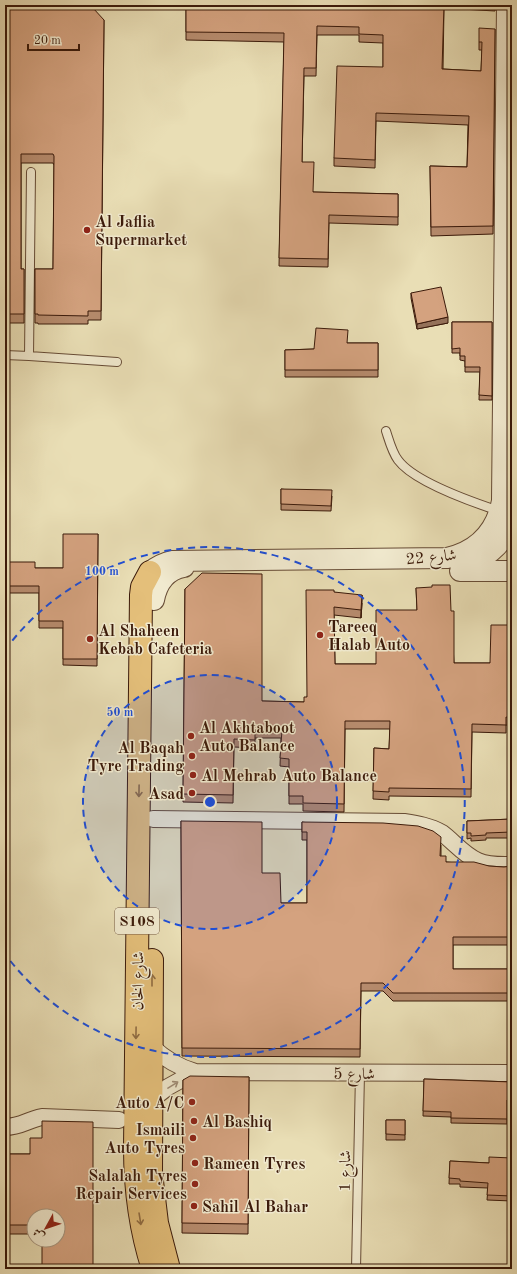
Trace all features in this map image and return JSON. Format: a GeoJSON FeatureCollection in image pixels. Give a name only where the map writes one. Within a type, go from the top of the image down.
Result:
{"type":"FeatureCollection","features":[{"type":"Feature","properties":{"kind":"main road","name":"شارع الخان"},"geometry":{"type":"LineString","coordinates":[[150,572],[143,583],[141,595],[135,1148],[137,1201],[141,1227],[152,1269]]}},
{"type":"Feature","properties":{"kind":"main road","name":"شارع الخان"},"geometry":{"type":"LineString","coordinates":[[154,600],[151,1173],[157,1223],[169,1269]]}},
{"type":"Feature","properties":{"kind":"street","name":"شارع 22"},"geometry":{"type":"LineString","coordinates":[[154,600],[158,586],[168,574],[174,570],[189,567],[444,571],[468,566],[488,555],[507,528],[502,501],[507,5]]}},
{"type":"Feature","properties":{"kind":"street","name":"شارع 22"},"geometry":{"type":"LineString","coordinates":[[150,572],[160,565],[172,561],[447,558],[467,551],[484,538],[491,530],[507,528]]}},
{"type":"Feature","properties":{"kind":"street"},"geometry":{"type":"LineString","coordinates":[[484,538],[507,528]]}},
{"type":"Feature","properties":{"kind":"street"},"geometry":{"type":"LineString","coordinates":[[444,571],[512,570]]}},
{"type":"Feature","properties":{"kind":"street"},"geometry":{"type":"LineString","coordinates":[[153,819],[404,822],[419,824],[441,833],[465,853],[478,861],[494,865],[512,865]]}},
{"type":"Feature","properties":{"kind":"street","name":"شارع 5"},"geometry":{"type":"LineString","coordinates":[[152,1047],[172,1063],[196,1072],[512,1072]]}},
{"type":"Feature","properties":{"kind":"street","name":"شارع 5"},"geometry":{"type":"LineString","coordinates":[[152,1100],[168,1087],[196,1072]]}},
{"type":"Feature","properties":{"kind":"street"},"geometry":{"type":"LineString","coordinates":[[5,1127],[18,1126],[30,1120],[42,1117],[119,1120]]}},
{"type":"Feature","properties":{"kind":"lane"},"geometry":{"type":"LineString","coordinates":[[29,356],[31,172]]}},
{"type":"Feature","properties":{"kind":"lane"},"geometry":{"type":"LineString","coordinates":[[5,356],[29,356],[117,362]]}},
{"type":"Feature","properties":{"kind":"lane"},"geometry":{"type":"LineString","coordinates":[[386,431],[398,459],[408,470],[452,493],[507,528]]}},
{"type":"Feature","properties":{"kind":"lane","name":"شارع 1"},"geometry":{"type":"LineString","coordinates":[[356,1269],[360,1073]]}},
{"type":"Feature","properties":{"kind":"building"},"geometry":{"type":"Polygon","coordinates":[[[5,5],[51,5],[51,7],[93,8],[104,20],[101,311],[88,311],[88,316],[35,314],[35,269],[53,269],[53,154],[21,154],[21,269],[24,269],[24,314],[5,314],[5,5]]]}},
{"type":"Feature","properties":{"kind":"building"},"geometry":{"type":"Polygon","coordinates":[[[186,5],[444,5],[442,69],[481,71],[482,42],[479,42],[479,28],[495,29],[493,226],[431,227],[430,166],[467,167],[469,116],[376,113],[375,160],[334,158],[337,66],[383,67],[383,35],[359,34],[359,27],[317,26],[316,68],[304,68],[302,162],[314,162],[313,192],[398,194],[398,217],[329,215],[328,259],[279,258],[284,33],[186,32],[186,5]]]}},
{"type":"Feature","properties":{"kind":"building"},"geometry":{"type":"Polygon","coordinates":[[[441,287],[448,317],[417,324],[411,293],[441,287]]]}},
{"type":"Feature","properties":{"kind":"building"},"geometry":{"type":"Polygon","coordinates":[[[452,322],[492,322],[492,396],[479,395],[480,367],[465,367],[465,356],[460,356],[460,348],[452,349],[452,322]]]}},
{"type":"Feature","properties":{"kind":"building"},"geometry":{"type":"Polygon","coordinates":[[[316,328],[348,330],[347,343],[378,343],[378,370],[285,370],[285,350],[314,349],[316,328]]]}},
{"type":"Feature","properties":{"kind":"building"},"geometry":{"type":"Polygon","coordinates":[[[281,489],[332,490],[331,506],[281,504],[281,489]]]}},
{"type":"Feature","properties":{"kind":"building"},"geometry":{"type":"Polygon","coordinates":[[[63,534],[98,534],[97,659],[63,659],[63,621],[39,621],[39,586],[5,586],[5,562],[35,562],[35,568],[63,568],[63,534]]]}},
{"type":"Feature","properties":{"kind":"building"},"geometry":{"type":"Polygon","coordinates":[[[202,573],[262,574],[262,701],[304,702],[304,697],[307,697],[306,590],[334,590],[334,592],[362,595],[361,610],[334,607],[335,664],[376,664],[376,610],[417,610],[416,588],[432,587],[432,585],[450,585],[451,611],[454,611],[454,663],[490,663],[491,625],[512,625],[512,718],[506,717],[506,725],[472,724],[471,789],[389,788],[389,792],[373,791],[374,748],[389,749],[390,721],[345,721],[344,804],[303,803],[303,796],[289,796],[289,759],[280,758],[282,730],[255,730],[255,740],[234,739],[233,795],[183,794],[185,589],[202,573]]]}},
{"type":"Feature","properties":{"kind":"building"},"geometry":{"type":"Polygon","coordinates":[[[512,819],[512,832],[486,833],[486,835],[471,836],[471,833],[467,833],[467,821],[512,819]]]}},
{"type":"Feature","properties":{"kind":"building"},"geometry":{"type":"Polygon","coordinates":[[[181,821],[262,822],[262,873],[280,873],[281,903],[307,903],[307,832],[302,832],[302,822],[383,823],[418,826],[433,831],[441,837],[440,856],[446,856],[446,862],[474,862],[489,866],[512,866],[512,937],[453,937],[453,969],[512,969],[512,993],[393,993],[383,983],[361,983],[360,1049],[182,1048],[181,821]]]}},
{"type":"Feature","properties":{"kind":"building"},"geometry":{"type":"Polygon","coordinates":[[[190,1076],[249,1077],[248,1224],[182,1223],[183,1080],[190,1076]]]}},
{"type":"Feature","properties":{"kind":"building"},"geometry":{"type":"Polygon","coordinates":[[[424,1079],[512,1082],[512,1100],[507,1100],[507,1119],[451,1118],[451,1112],[423,1111],[424,1079]]]}},
{"type":"Feature","properties":{"kind":"building"},"geometry":{"type":"Polygon","coordinates":[[[386,1120],[405,1120],[405,1135],[386,1134],[386,1120]]]}},
{"type":"Feature","properties":{"kind":"building"},"geometry":{"type":"Polygon","coordinates":[[[42,1121],[93,1122],[93,1269],[42,1269],[42,1248],[66,1248],[66,1208],[26,1208],[26,1225],[8,1225],[8,1154],[30,1154],[30,1138],[42,1138],[42,1121]]]}},
{"type":"Feature","properties":{"kind":"building"},"geometry":{"type":"Polygon","coordinates":[[[489,1157],[512,1158],[512,1196],[487,1195],[488,1183],[460,1181],[460,1179],[449,1178],[450,1161],[489,1163],[489,1157]]]}},
{"type":"Feature","properties":{"kind":"place","name":"Al Jaflia Supermarket"},"geometry":{"type":"Point","coordinates":[87,230]}},
{"type":"Feature","properties":{"kind":"place","name":"Tareeq Halab Auto"},"geometry":{"type":"Point","coordinates":[320,635]}},
{"type":"Feature","properties":{"kind":"place","name":"Al Shaheen Kebab Cafeteria"},"geometry":{"type":"Point","coordinates":[90,639]}},
{"type":"Feature","properties":{"kind":"place","name":"Al Akhtaboot Auto Balance"},"geometry":{"type":"Point","coordinates":[191,736]}},
{"type":"Feature","properties":{"kind":"place","name":"Al Baqah Tyre Trading"},"geometry":{"type":"Point","coordinates":[192,756]}},
{"type":"Feature","properties":{"kind":"place","name":"Al Mehrab Auto Balance"},"geometry":{"type":"Point","coordinates":[193,775]}},
{"type":"Feature","properties":{"kind":"place","name":"Asad"},"geometry":{"type":"Point","coordinates":[192,793]}},
{"type":"Feature","properties":{"kind":"place","name":"Auto A/C"},"geometry":{"type":"Point","coordinates":[192,1102]}},
{"type":"Feature","properties":{"kind":"place","name":"Al Bashiq"},"geometry":{"type":"Point","coordinates":[194,1121]}},
{"type":"Feature","properties":{"kind":"place","name":"Ismaili Auto Tyres"},"geometry":{"type":"Point","coordinates":[193,1138]}},
{"type":"Feature","properties":{"kind":"place","name":"Rameen Tyres"},"geometry":{"type":"Point","coordinates":[195,1163]}},
{"type":"Feature","properties":{"kind":"place","name":"Salalah Tyres Repair Services"},"geometry":{"type":"Point","coordinates":[195,1184]}},
{"type":"Feature","properties":{"kind":"place","name":"Sahil Al Bahar"},"geometry":{"type":"Point","coordinates":[194,1206]}}]}
